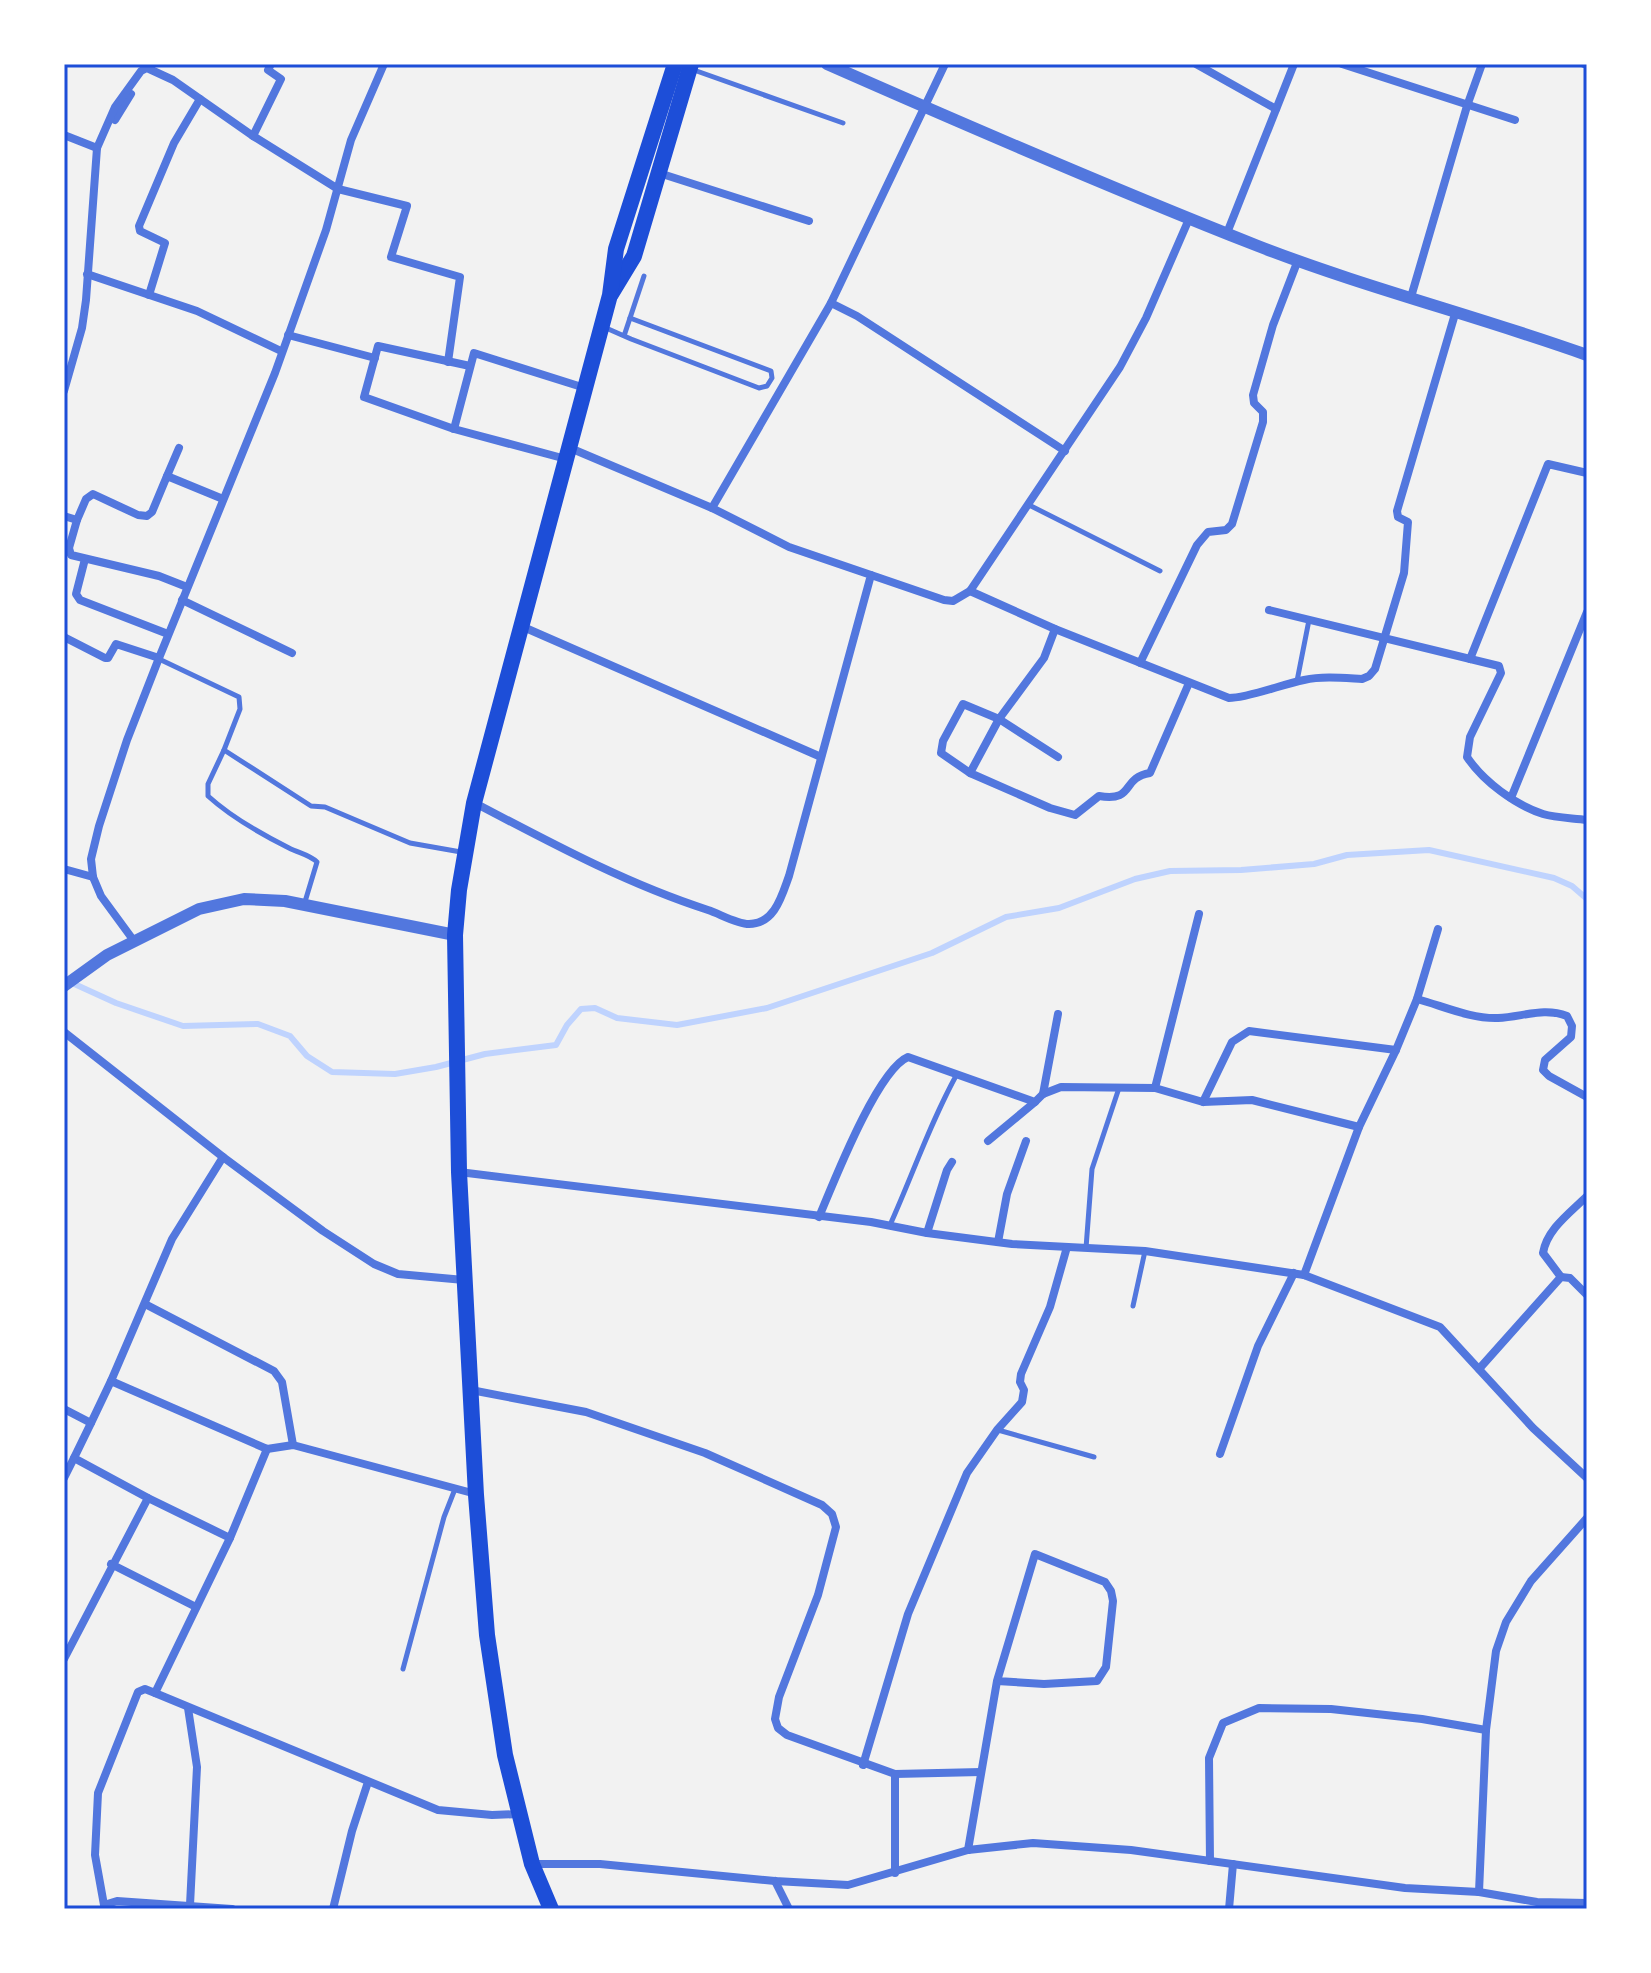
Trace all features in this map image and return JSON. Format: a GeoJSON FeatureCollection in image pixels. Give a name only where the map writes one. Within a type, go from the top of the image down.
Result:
{"type":"FeatureCollection","features":[{"type":"Feature","properties":{"kind":"main road"},"geometry":{"type":"LineString","coordinates":[[610,295],[634,256],[659,173],[685,66]]}},
{"type":"Feature","properties":{"kind":"main road"},"geometry":{"type":"LineString","coordinates":[[551,1909],[532,1864],[505,1755],[487,1635],[476,1495],[459,1172],[455,935],[474,803],[610,295],[616,249],[685,66]]}},
{"type":"Feature","properties":{"kind":"street"},"geometry":{"type":"LineString","coordinates":[[253,136],[281,79],[268,70],[271,64]]}},
{"type":"Feature","properties":{"kind":"street"},"geometry":{"type":"LineString","coordinates":[[134,941],[101,896],[93,877],[91,859],[99,826],[127,740],[168,634],[275,373],[338,189],[351,140],[384,64]]}},
{"type":"Feature","properties":{"kind":"street"},"geometry":{"type":"LineString","coordinates":[[827,64],[1189,219],[1455,314],[1587,355]]}},
{"type":"Feature","properties":{"kind":"street"},"geometry":{"type":"LineString","coordinates":[[712,508],[831,303],[945,64]]}},
{"type":"Feature","properties":{"kind":"street"},"geometry":{"type":"LineString","coordinates":[[1196,64],[1276,109]]}},
{"type":"Feature","properties":{"kind":"street"},"geometry":{"type":"LineString","coordinates":[[1227,233],[1294,64]]}},
{"type":"Feature","properties":{"kind":"street"},"geometry":{"type":"LineString","coordinates":[[1342,64],[1515,120]]}},
{"type":"Feature","properties":{"kind":"street"},"geometry":{"type":"LineString","coordinates":[[1411,297],[1482,64]]}},
{"type":"Feature","properties":{"kind":"street"},"geometry":{"type":"LineString","coordinates":[[144,67],[173,80],[253,136],[338,189],[407,206],[391,257],[460,277],[448,362]]}},
{"type":"Feature","properties":{"kind":"street"},"geometry":{"type":"LineString","coordinates":[[64,391],[82,328],[97,148],[115,107],[144,67]]}},
{"type":"Feature","properties":{"kind":"street"},"geometry":{"type":"LineString","coordinates":[[92,209],[98,202],[104,144],[144,67]]}},
{"type":"Feature","properties":{"kind":"street"},"geometry":{"type":"LineString","coordinates":[[149,295],[165,243],[140,231],[139,226],[174,143],[200,99]]}},
{"type":"Feature","properties":{"kind":"street"},"geometry":{"type":"LineString","coordinates":[[64,135],[97,148]]}},
{"type":"Feature","properties":{"kind":"street"},"geometry":{"type":"LineString","coordinates":[[659,173],[809,221]]}},
{"type":"Feature","properties":{"kind":"street"},"geometry":{"type":"LineString","coordinates":[[470,366],[378,346],[364,397],[454,429],[568,454],[712,508],[789,547],[953,601],[970,591],[1065,451],[1133,342],[1189,219]]}},
{"type":"Feature","properties":{"kind":"street"},"geometry":{"type":"LineString","coordinates":[[1140,663],[1197,545],[1208,532],[1226,530],[1232,524],[1263,422],[1263,412],[1254,403],[1253,395],[1273,325],[1298,260]]}},
{"type":"Feature","properties":{"kind":"street"},"geometry":{"type":"LineString","coordinates":[[87,274],[197,311],[281,351]]}},
{"type":"Feature","properties":{"kind":"street"},"geometry":{"type":"LineString","coordinates":[[831,303],[857,316],[1065,451]]}},
{"type":"Feature","properties":{"kind":"street"},"geometry":{"type":"LineString","coordinates":[[970,591],[1055,629],[1229,698],[1297,682],[1362,679],[1369,676],[1375,669],[1404,573],[1408,522],[1398,517],[1397,511],[1455,314]]}},
{"type":"Feature","properties":{"kind":"street"},"geometry":{"type":"LineString","coordinates":[[288,335],[375,358]]}},
{"type":"Feature","properties":{"kind":"street"},"geometry":{"type":"LineString","coordinates":[[454,429],[474,353],[585,388]]}},
{"type":"Feature","properties":{"kind":"street"},"geometry":{"type":"LineString","coordinates":[[179,448],[152,512],[147,516],[138,515],[93,494],[86,499],[69,548],[71,555],[159,576],[187,587]]}},
{"type":"Feature","properties":{"kind":"street"},"geometry":{"type":"LineString","coordinates":[[1470,659],[1548,464],[1586,470]]}},
{"type":"Feature","properties":{"kind":"street"},"geometry":{"type":"LineString","coordinates":[[167,476],[223,499]]}},
{"type":"Feature","properties":{"kind":"street"},"geometry":{"type":"LineString","coordinates":[[64,516],[77,520]]}},
{"type":"Feature","properties":{"kind":"street"},"geometry":{"type":"LineString","coordinates":[[85,559],[76,594],[80,600],[168,634]]}},
{"type":"Feature","properties":{"kind":"street"},"geometry":{"type":"LineString","coordinates":[[474,803],[599,868],[698,907],[749,924],[767,918],[779,904],[789,876],[871,575]]}},
{"type":"Feature","properties":{"kind":"street"},"geometry":{"type":"LineString","coordinates":[[182,600],[292,653]]}},
{"type":"Feature","properties":{"kind":"street"},"geometry":{"type":"LineString","coordinates":[[1269,610],[1383,636],[1501,669],[1470,737],[1467,757],[1511,798],[1545,814],[1587,820]]}},
{"type":"Feature","properties":{"kind":"street"},"geometry":{"type":"LineString","coordinates":[[1511,798],[1587,612]]}},
{"type":"Feature","properties":{"kind":"street"},"geometry":{"type":"LineString","coordinates":[[520,625],[821,757]]}},
{"type":"Feature","properties":{"kind":"street"},"geometry":{"type":"LineString","coordinates":[[970,773],[999,719],[1044,658],[1055,629]]}},
{"type":"Feature","properties":{"kind":"street"},"geometry":{"type":"LineString","coordinates":[[64,637],[105,658],[116,644],[159,658]]}},
{"type":"Feature","properties":{"kind":"street"},"geometry":{"type":"LineString","coordinates":[[1058,757],[999,719],[963,704],[943,741],[941,753],[970,773],[1050,808],[1075,815],[1099,796],[1117,798],[1132,781],[1153,770],[1189,683]]}},
{"type":"Feature","properties":{"kind":"street"},"geometry":{"type":"LineString","coordinates":[[64,869],[93,877]]}},
{"type":"Feature","properties":{"kind":"street"},"geometry":{"type":"LineString","coordinates":[[64,986],[107,955],[199,909],[244,899],[304,905],[455,935]]}},
{"type":"Feature","properties":{"kind":"street"},"geometry":{"type":"LineString","coordinates":[[1155,1088],[1199,914]]}},
{"type":"Feature","properties":{"kind":"street"},"geometry":{"type":"LineString","coordinates":[[1220,1454],[1258,1346],[1299,1274],[1359,1127],[1396,1050],[1417,999],[1438,929]]}},
{"type":"Feature","properties":{"kind":"street"},"geometry":{"type":"LineString","coordinates":[[1417,999],[1476,1016],[1498,1018],[1556,1012],[1567,1016],[1572,1026],[1571,1037],[1545,1060],[1543,1070],[1587,1097]]}},
{"type":"Feature","properties":{"kind":"street"},"geometry":{"type":"LineString","coordinates":[[1043,1094],[1058,1014]]}},
{"type":"Feature","properties":{"kind":"street"},"geometry":{"type":"LineString","coordinates":[[1203,1102],[1232,1042],[1249,1031],[1396,1050]]}},
{"type":"Feature","properties":{"kind":"street"},"geometry":{"type":"LineString","coordinates":[[64,1032],[223,1157],[323,1231],[374,1264],[398,1274],[465,1280]]}},
{"type":"Feature","properties":{"kind":"street"},"geometry":{"type":"LineString","coordinates":[[819,1217],[855,1134],[900,1060],[908,1057],[1035,1102]]}},
{"type":"Feature","properties":{"kind":"street"},"geometry":{"type":"LineString","coordinates":[[988,1141],[1043,1094],[1061,1087],[1155,1088],[1203,1102],[1252,1100],[1359,1127]]}},
{"type":"Feature","properties":{"kind":"street"},"geometry":{"type":"LineString","coordinates":[[998,1242],[1007,1194],[1026,1141]]}},
{"type":"Feature","properties":{"kind":"street"},"geometry":{"type":"LineString","coordinates":[[64,1478],[111,1381],[172,1239],[223,1157]]}},
{"type":"Feature","properties":{"kind":"street"},"geometry":{"type":"LineString","coordinates":[[927,1233],[952,1162]]}},
{"type":"Feature","properties":{"kind":"street"},"geometry":{"type":"LineString","coordinates":[[459,1172],[998,1242],[1145,1251],[1299,1274],[1440,1327],[1533,1428],[1587,1478]]}},
{"type":"Feature","properties":{"kind":"street"},"geometry":{"type":"LineString","coordinates":[[1587,1196],[1550,1233],[1543,1253],[1561,1277],[1570,1278],[1587,1295]]}},
{"type":"Feature","properties":{"kind":"street"},"geometry":{"type":"LineString","coordinates":[[863,1765],[908,1614],[967,1473],[997,1430],[1022,1402],[1024,1390],[1020,1382],[1021,1374],[1046,1318],[1067,1247]]}},
{"type":"Feature","properties":{"kind":"street"},"geometry":{"type":"LineString","coordinates":[[1479,1369],[1561,1277]]}},
{"type":"Feature","properties":{"kind":"street"},"geometry":{"type":"LineString","coordinates":[[145,1304],[274,1371],[282,1382],[293,1445]]}},
{"type":"Feature","properties":{"kind":"street"},"geometry":{"type":"LineString","coordinates":[[111,1381],[267,1449],[293,1445],[476,1495]]}},
{"type":"Feature","properties":{"kind":"street"},"geometry":{"type":"LineString","coordinates":[[471,1390],[586,1412],[705,1453],[822,1505],[832,1514],[836,1527],[818,1595],[779,1697],[775,1719],[778,1728],[787,1735],[863,1765],[895,1774],[981,1772]]}},
{"type":"Feature","properties":{"kind":"street"},"geometry":{"type":"LineString","coordinates":[[64,1409],[91,1423]]}},
{"type":"Feature","properties":{"kind":"street"},"geometry":{"type":"LineString","coordinates":[[155,1693],[230,1538],[267,1449]]}},
{"type":"Feature","properties":{"kind":"street"},"geometry":{"type":"LineString","coordinates":[[74,1458],[230,1538]]}},
{"type":"Feature","properties":{"kind":"street"},"geometry":{"type":"LineString","coordinates":[[64,1659],[148,1498]]}},
{"type":"Feature","properties":{"kind":"street"},"geometry":{"type":"LineString","coordinates":[[1479,1892],[1486,1730],[1496,1651],[1506,1622],[1531,1581],[1587,1518]]}},
{"type":"Feature","properties":{"kind":"street"},"geometry":{"type":"LineString","coordinates":[[968,1850],[997,1681],[1035,1554],[1105,1582],[1113,1601],[1106,1667],[1097,1681],[1044,1684],[997,1681]]}},
{"type":"Feature","properties":{"kind":"street"},"geometry":{"type":"LineString","coordinates":[[111,1564],[196,1607]]}},
{"type":"Feature","properties":{"kind":"street"},"geometry":{"type":"LineString","coordinates":[[232,1909],[117,1901],[102,1907],[95,1855],[98,1793],[138,1692],[145,1689],[438,1810],[519,1814]]}},
{"type":"Feature","properties":{"kind":"street"},"geometry":{"type":"LineString","coordinates":[[188,1708],[197,1767],[190,1905]]}},
{"type":"Feature","properties":{"kind":"street"},"geometry":{"type":"LineString","coordinates":[[1210,1861],[1209,1758],[1223,1723],[1259,1708],[1316,1709],[1422,1719],[1486,1730]]}},
{"type":"Feature","properties":{"kind":"street"},"geometry":{"type":"LineString","coordinates":[[895,1774],[895,1873]]}},
{"type":"Feature","properties":{"kind":"street"},"geometry":{"type":"LineString","coordinates":[[333,1909],[352,1831],[368,1782]]}},
{"type":"Feature","properties":{"kind":"street"},"geometry":{"type":"LineString","coordinates":[[532,1864],[600,1864],[848,1885],[968,1850],[1033,1843],[1131,1850],[1405,1888],[1479,1892],[1537,1902],[1587,1906]]}},
{"type":"Feature","properties":{"kind":"street"},"geometry":{"type":"LineString","coordinates":[[1229,1909],[1233,1864]]}},
{"type":"Feature","properties":{"kind":"street"},"geometry":{"type":"LineString","coordinates":[[775,1881],[789,1909]]}},
{"type":"Feature","properties":{"kind":"lane"},"geometry":{"type":"LineString","coordinates":[[685,66],[843,123]]}},
{"type":"Feature","properties":{"kind":"lane"},"geometry":{"type":"LineString","coordinates":[[624,336],[644,276]]}},
{"type":"Feature","properties":{"kind":"lane"},"geometry":{"type":"LineString","coordinates":[[601,326],[759,388],[767,386],[772,378],[771,371],[630,318]]}},
{"type":"Feature","properties":{"kind":"lane"},"geometry":{"type":"LineString","coordinates":[[1029,505],[1160,571]]}},
{"type":"Feature","properties":{"kind":"lane"},"geometry":{"type":"LineString","coordinates":[[1297,682],[1309,619]]}},
{"type":"Feature","properties":{"kind":"lane"},"geometry":{"type":"LineString","coordinates":[[159,658],[239,697],[240,709],[208,784],[208,796],[223,810],[291,849],[315,859],[317,862],[304,905]]}},
{"type":"Feature","properties":{"kind":"lane"},"geometry":{"type":"LineString","coordinates":[[224,750],[311,806],[325,807],[410,843],[466,853]]}},
{"type":"Feature","properties":{"kind":"lane"},"geometry":{"type":"LineString","coordinates":[[889,1226],[910,1181],[932,1120],[957,1074]]}},
{"type":"Feature","properties":{"kind":"lane"},"geometry":{"type":"LineString","coordinates":[[1086,1248],[1092,1169],[1120,1087]]}},
{"type":"Feature","properties":{"kind":"lane"},"geometry":{"type":"LineString","coordinates":[[1133,1306],[1145,1251]]}},
{"type":"Feature","properties":{"kind":"lane"},"geometry":{"type":"LineString","coordinates":[[997,1430],[1094,1457]]}},
{"type":"Feature","properties":{"kind":"lane"},"geometry":{"type":"LineString","coordinates":[[403,1669],[444,1517],[455,1489]]}},
{"type":"Feature","properties":{"kind":"waterway"},"geometry":{"type":"LineString","coordinates":[[70,982],[116,1003],[183,1026],[258,1024],[290,1036],[307,1056],[332,1072],[395,1074],[485,1054],[556,1045],[581,1009],[595,1008],[617,1018],[677,1025],[767,1008],[932,953],[1006,917],[1059,908],[1135,879],[1170,871],[1241,870],[1314,864],[1347,855],[1429,850],[1554,878],[1572,886],[1587,899]]}}]}
